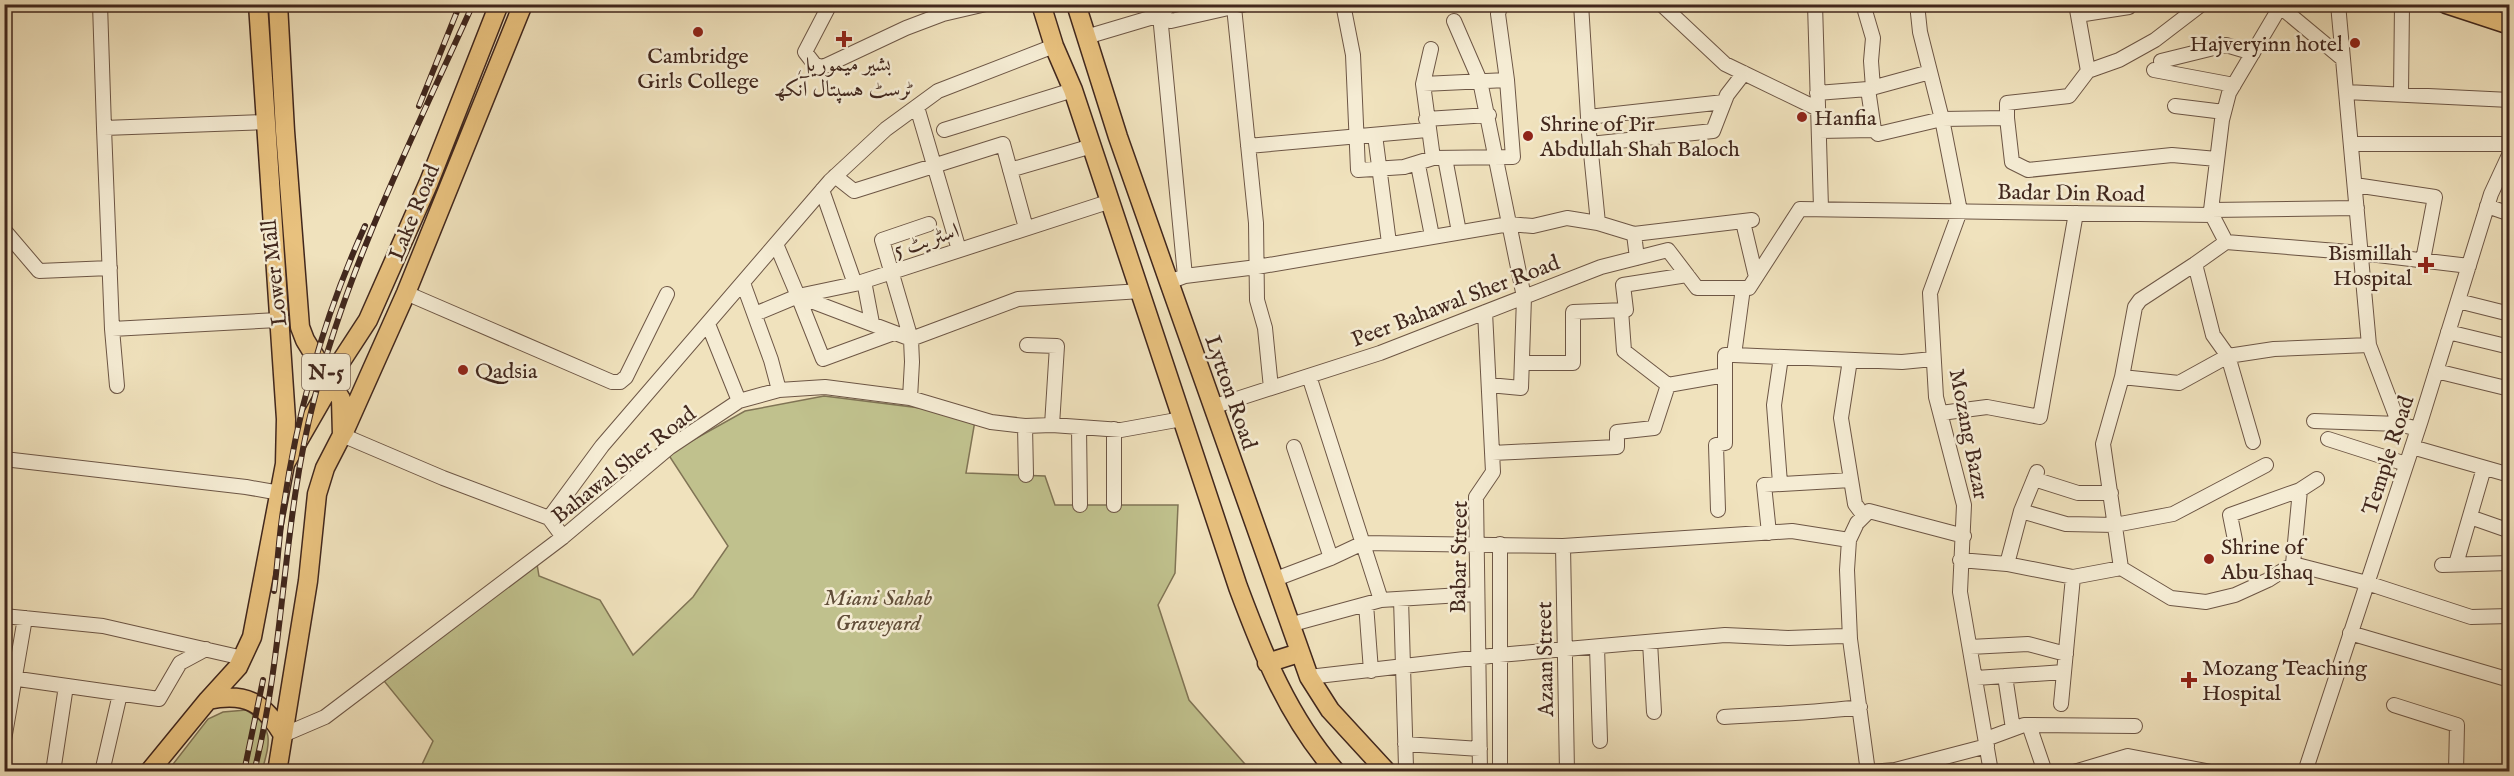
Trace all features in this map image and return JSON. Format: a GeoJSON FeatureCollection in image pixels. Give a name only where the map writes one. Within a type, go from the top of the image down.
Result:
{"type":"FeatureCollection","features":[{"type":"Feature","properties":{"kind":"main road","name":"Lower Mall"},"geometry":{"type":"LineString","coordinates":[[243,658],[252,637],[285,464],[286,419],[258,4]]}},
{"type":"Feature","properties":{"kind":"main road","name":"Lower Mall"},"geometry":{"type":"LineString","coordinates":[[278,4],[300,327],[305,340],[341,399],[342,435],[325,468],[317,494],[308,581],[283,735]]}},
{"type":"Feature","properties":{"kind":"main road"},"geometry":{"type":"LineString","coordinates":[[285,464],[332,382],[338,366],[368,320],[429,182],[499,4]]}},
{"type":"Feature","properties":{"kind":"main road","name":"Lake Road"},"geometry":{"type":"LineString","coordinates":[[342,435],[406,293],[522,4]]}},
{"type":"Feature","properties":{"kind":"main road"},"geometry":{"type":"LineString","coordinates":[[1041,4],[1054,46],[1073,90],[1111,201],[1238,587],[1267,663],[1300,724],[1317,750],[1336,771]]}},
{"type":"Feature","properties":{"kind":"main road","name":"Lytton Road"},"geometry":{"type":"LineString","coordinates":[[1076,4],[1086,37],[1177,279],[1212,407],[1299,653],[1309,677],[1330,710],[1387,771]]}},
{"type":"Feature","properties":{"kind":"main road"},"geometry":{"type":"LineString","coordinates":[[2446,4],[2510,25]]}},
{"type":"Feature","properties":{"kind":"main road"},"geometry":{"type":"LineString","coordinates":[[1267,663],[1299,653]]}},
{"type":"Feature","properties":{"kind":"main road","name":"N-5"},"geometry":{"type":"LineString","coordinates":[[146,770],[238,668],[243,658]]}},
{"type":"Feature","properties":{"kind":"main road"},"geometry":{"type":"LineString","coordinates":[[208,700],[230,697],[254,702],[272,717],[283,735]]}},
{"type":"Feature","properties":{"kind":"main road","name":"N-5"},"geometry":{"type":"LineString","coordinates":[[277,771],[283,735]]}},
{"type":"Feature","properties":{"kind":"street"},"geometry":{"type":"LineString","coordinates":[[99,4],[112,329],[117,386]]}},
{"type":"Feature","properties":{"kind":"street"},"geometry":{"type":"LineString","coordinates":[[830,4],[805,52],[815,65],[823,67],[906,28],[943,14],[986,4]]}},
{"type":"Feature","properties":{"kind":"street"},"geometry":{"type":"LineString","coordinates":[[1086,37],[1160,15],[1170,4]]}},
{"type":"Feature","properties":{"kind":"street"},"geometry":{"type":"LineString","coordinates":[[1343,4],[1353,55],[1358,170],[1379,171],[1418,165],[1439,158],[1513,157],[1507,80],[1498,14],[1501,4]]}},
{"type":"Feature","properties":{"kind":"street"},"geometry":{"type":"LineString","coordinates":[[1581,4],[1590,144],[1598,223]]}},
{"type":"Feature","properties":{"kind":"street"},"geometry":{"type":"LineString","coordinates":[[1661,4],[1725,64],[1818,109]]}},
{"type":"Feature","properties":{"kind":"street"},"geometry":{"type":"LineString","coordinates":[[1815,4],[1821,208]]}},
{"type":"Feature","properties":{"kind":"street"},"geometry":{"type":"LineString","coordinates":[[1863,4],[1873,38],[1870,88],[1874,130],[1878,134],[1942,119],[2007,118]]}},
{"type":"Feature","properties":{"kind":"street"},"geometry":{"type":"LineString","coordinates":[[1917,4],[1920,32],[1942,119],[1960,211]]}},
{"type":"Feature","properties":{"kind":"street"},"geometry":{"type":"LineString","coordinates":[[2088,71],[2077,10],[2129,7],[2128,4]]}},
{"type":"Feature","properties":{"kind":"street"},"geometry":{"type":"LineString","coordinates":[[2202,4],[2155,40],[2120,60],[2088,71],[2069,96],[2007,104],[2007,118],[2012,162],[2028,171],[2172,155],[2217,159]]}},
{"type":"Feature","properties":{"kind":"street"},"geometry":{"type":"LineString","coordinates":[[2338,4],[2369,345],[2399,424]]}},
{"type":"Feature","properties":{"kind":"street"},"geometry":{"type":"LineString","coordinates":[[2401,94],[2403,4]]}},
{"type":"Feature","properties":{"kind":"street"},"geometry":{"type":"LineString","coordinates":[[1160,15],[1171,21],[1233,6],[1256,223],[1257,300],[1265,328],[1271,388]]}},
{"type":"Feature","properties":{"kind":"street"},"geometry":{"type":"LineString","coordinates":[[2343,59],[2278,6],[2234,85],[2224,112],[2211,210],[2357,208]]}},
{"type":"Feature","properties":{"kind":"street"},"geometry":{"type":"LineString","coordinates":[[1160,15],[1177,279],[1432,236],[1509,224],[1533,226],[1567,218],[1598,223],[1634,234],[1748,221],[1756,277]]}},
{"type":"Feature","properties":{"kind":"street"},"geometry":{"type":"LineString","coordinates":[[1454,21],[1480,81],[1489,115],[1524,297],[1521,388],[1489,385]]}},
{"type":"Feature","properties":{"kind":"street"},"geometry":{"type":"LineString","coordinates":[[2234,85],[2157,65],[2226,45],[2253,53]]}},
{"type":"Feature","properties":{"kind":"street"},"geometry":{"type":"LineString","coordinates":[[549,518],[602,446],[835,176],[886,129],[938,91],[1054,46]]}},
{"type":"Feature","properties":{"kind":"street"},"geometry":{"type":"LineString","coordinates":[[1431,49],[1423,84],[1427,124],[1439,158],[1459,232]]}},
{"type":"Feature","properties":{"kind":"street"},"geometry":{"type":"LineString","coordinates":[[1818,93],[1870,88],[1930,72]]}},
{"type":"Feature","properties":{"kind":"street"},"geometry":{"type":"LineString","coordinates":[[1590,144],[1713,131],[1724,102],[1744,73]]}},
{"type":"Feature","properties":{"kind":"street"},"geometry":{"type":"LineString","coordinates":[[1423,84],[1507,80]]}},
{"type":"Feature","properties":{"kind":"street"},"geometry":{"type":"LineString","coordinates":[[944,130],[1073,90]]}},
{"type":"Feature","properties":{"kind":"street"},"geometry":{"type":"LineString","coordinates":[[2346,92],[2510,100]]}},
{"type":"Feature","properties":{"kind":"street"},"geometry":{"type":"LineString","coordinates":[[1588,117],[1724,102]]}},
{"type":"Feature","properties":{"kind":"street"},"geometry":{"type":"LineString","coordinates":[[2175,106],[2224,112]]}},
{"type":"Feature","properties":{"kind":"street"},"geometry":{"type":"LineString","coordinates":[[917,107],[959,250]]}},
{"type":"Feature","properties":{"kind":"street"},"geometry":{"type":"LineString","coordinates":[[1248,146],[1375,135],[1427,124],[1489,115]]}},
{"type":"Feature","properties":{"kind":"street"},"geometry":{"type":"LineString","coordinates":[[104,128],[266,122]]}},
{"type":"Feature","properties":{"kind":"street"},"geometry":{"type":"LineString","coordinates":[[1819,131],[1874,130]]}},
{"type":"Feature","properties":{"kind":"street"},"geometry":{"type":"LineString","coordinates":[[1375,135],[1389,243]]}},
{"type":"Feature","properties":{"kind":"street"},"geometry":{"type":"LineString","coordinates":[[835,176],[854,191],[1003,144],[1026,228]]}},
{"type":"Feature","properties":{"kind":"street"},"geometry":{"type":"LineString","coordinates":[[2351,144],[2510,144]]}},
{"type":"Feature","properties":{"kind":"street"},"geometry":{"type":"LineString","coordinates":[[1010,170],[1092,146]]}},
{"type":"Feature","properties":{"kind":"street","name":"Temple Road"},"geometry":{"type":"LineString","coordinates":[[2305,771],[2418,429],[2487,206],[2510,153]]}},
{"type":"Feature","properties":{"kind":"street"},"geometry":{"type":"LineString","coordinates":[[1418,165],[1432,236]]}},
{"type":"Feature","properties":{"kind":"street"},"geometry":{"type":"LineString","coordinates":[[2355,185],[2435,197],[2422,260]]}},
{"type":"Feature","properties":{"kind":"street"},"geometry":{"type":"LineString","coordinates":[[822,190],[859,283],[872,323]]}},
{"type":"Feature","properties":{"kind":"street","name":"اسٹریٹ 5"},"geometry":{"type":"LineString","coordinates":[[755,314],[798,296],[859,283],[1111,201]]}},
{"type":"Feature","properties":{"kind":"street"},"geometry":{"type":"LineString","coordinates":[[2487,206],[2510,214]]}},
{"type":"Feature","properties":{"kind":"street","name":"Badar Din Road"},"geometry":{"type":"LineString","coordinates":[[1743,288],[1749,288],[1800,209],[2212,215],[2226,242]]}},
{"type":"Feature","properties":{"kind":"street","name":"Mozang Bazar"},"geometry":{"type":"LineString","coordinates":[[1960,211],[1930,293],[1933,359],[1936,397],[1964,505],[1960,592],[1991,771]]}},
{"type":"Feature","properties":{"kind":"street"},"geometry":{"type":"LineString","coordinates":[[1941,413],[1987,407],[2040,417],[2076,213]]}},
{"type":"Feature","properties":{"kind":"street"},"geometry":{"type":"LineString","coordinates":[[910,398],[911,339],[882,240],[929,224]]}},
{"type":"Feature","properties":{"kind":"street"},"geometry":{"type":"LineString","coordinates":[[4,230],[39,271],[110,268]]}},
{"type":"Feature","properties":{"kind":"street"},"geometry":{"type":"LineString","coordinates":[[1634,234],[1637,258]]}},
{"type":"Feature","properties":{"kind":"street"},"geometry":{"type":"LineString","coordinates":[[2121,568],[2103,444],[2122,377],[2135,307],[2140,300],[2226,242],[2361,253],[2469,266]]}},
{"type":"Feature","properties":{"kind":"street"},"geometry":{"type":"LineString","coordinates":[[776,244],[823,359],[894,333]]}},
{"type":"Feature","properties":{"kind":"street","name":"Peer Bahawal Sher Road"},"geometry":{"type":"LineString","coordinates":[[1212,407],[1380,353],[1601,267],[1668,250],[1697,288],[1743,288]]}},
{"type":"Feature","properties":{"kind":"street"},"geometry":{"type":"LineString","coordinates":[[2196,264],[2213,335],[2228,356],[2253,442]]}},
{"type":"Feature","properties":{"kind":"street"},"geometry":{"type":"LineString","coordinates":[[1521,363],[1573,363],[1573,312],[1626,310],[1623,285],[1687,275]]}},
{"type":"Feature","properties":{"kind":"street"},"geometry":{"type":"LineString","coordinates":[[743,283],[771,360],[779,390]]}},
{"type":"Feature","properties":{"kind":"street"},"geometry":{"type":"LineString","coordinates":[[1734,355],[1743,288]]}},
{"type":"Feature","properties":{"kind":"street"},"geometry":{"type":"LineString","coordinates":[[798,296],[911,339],[1018,299],[1141,291]]}},
{"type":"Feature","properties":{"kind":"street"},"geometry":{"type":"LineString","coordinates":[[406,293],[612,382],[620,382],[626,377],[667,294]]}},
{"type":"Feature","properties":{"kind":"street"},"geometry":{"type":"LineString","coordinates":[[2458,301],[2510,314]]}},
{"type":"Feature","properties":{"kind":"street"},"geometry":{"type":"LineString","coordinates":[[1621,310],[1624,351],[1668,386],[1725,375]]}},
{"type":"Feature","properties":{"kind":"street","name":"Babar Street"},"geometry":{"type":"LineString","coordinates":[[1480,771],[1476,497],[1493,472],[1485,312]]}},
{"type":"Feature","properties":{"kind":"street"},"geometry":{"type":"LineString","coordinates":[[112,329],[279,320]]}},
{"type":"Feature","properties":{"kind":"street"},"geometry":{"type":"LineString","coordinates":[[708,324],[739,401]]}},
{"type":"Feature","properties":{"kind":"street"},"geometry":{"type":"LineString","coordinates":[[2448,332],[2509,343]]}},
{"type":"Feature","properties":{"kind":"street"},"geometry":{"type":"LineString","coordinates":[[1027,345],[1057,346],[1052,425]]}},
{"type":"Feature","properties":{"kind":"street"},"geometry":{"type":"LineString","coordinates":[[2122,377],[2179,383],[2228,356],[2274,349],[2369,345]]}},
{"type":"Feature","properties":{"kind":"street"},"geometry":{"type":"LineString","coordinates":[[1718,510],[1716,445],[1725,443],[1725,355],[1902,362],[1933,359]]}},
{"type":"Feature","properties":{"kind":"street"},"geometry":{"type":"LineString","coordinates":[[1780,357],[1774,405],[1780,483]]}},
{"type":"Feature","properties":{"kind":"street"},"geometry":{"type":"LineString","coordinates":[[1850,360],[1841,418],[1855,504],[1863,516]]}},
{"type":"Feature","properties":{"kind":"street"},"geometry":{"type":"LineString","coordinates":[[2436,371],[2510,389]]}},
{"type":"Feature","properties":{"kind":"street"},"geometry":{"type":"LineString","coordinates":[[1309,376],[1381,600]]}},
{"type":"Feature","properties":{"kind":"street"},"geometry":{"type":"LineString","coordinates":[[1492,453],[1617,447],[1617,432],[1654,428],[1668,386]]}},
{"type":"Feature","properties":{"kind":"street","name":"Bahawal Sher Road"},"geometry":{"type":"LineString","coordinates":[[283,735],[325,717],[563,537],[670,447],[739,401],[779,390],[825,387],[910,398],[991,422],[1025,426],[1052,425],[1114,429],[1182,419]]}},
{"type":"Feature","properties":{"kind":"street"},"geometry":{"type":"LineString","coordinates":[[2314,422],[2399,424],[2418,429]]}},
{"type":"Feature","properties":{"kind":"street"},"geometry":{"type":"LineString","coordinates":[[1025,426],[1026,476]]}},
{"type":"Feature","properties":{"kind":"street"},"geometry":{"type":"LineString","coordinates":[[1079,427],[1080,505]]}},
{"type":"Feature","properties":{"kind":"street"},"geometry":{"type":"LineString","coordinates":[[1114,429],[1114,505]]}},
{"type":"Feature","properties":{"kind":"street"},"geometry":{"type":"LineString","coordinates":[[342,435],[442,478],[549,518],[563,537]]}},
{"type":"Feature","properties":{"kind":"street"},"geometry":{"type":"LineString","coordinates":[[2328,439],[2406,464]]}},
{"type":"Feature","properties":{"kind":"street"},"geometry":{"type":"LineString","coordinates":[[1294,447],[1331,558]]}},
{"type":"Feature","properties":{"kind":"street"},"geometry":{"type":"LineString","coordinates":[[2412,447],[2510,476]]}},
{"type":"Feature","properties":{"kind":"street"},"geometry":{"type":"LineString","coordinates":[[4,459],[280,493]]}},
{"type":"Feature","properties":{"kind":"street"},"geometry":{"type":"LineString","coordinates":[[2021,511],[2066,524],[2115,525],[2173,514],[2266,465]]}},
{"type":"Feature","properties":{"kind":"street"},"geometry":{"type":"LineString","coordinates":[[2484,468],[2470,517],[2449,565],[2510,562]]}},
{"type":"Feature","properties":{"kind":"street"},"geometry":{"type":"LineString","coordinates":[[2007,564],[2021,511],[2036,476],[2078,493],[2111,493]]}},
{"type":"Feature","properties":{"kind":"street"},"geometry":{"type":"LineString","coordinates":[[2235,540],[2230,515],[2300,490],[2317,479]]}},
{"type":"Feature","properties":{"kind":"street"},"geometry":{"type":"LineString","coordinates":[[1769,532],[1764,485],[1851,480]]}},
{"type":"Feature","properties":{"kind":"street"},"geometry":{"type":"LineString","coordinates":[[2293,564],[2300,490]]}},
{"type":"Feature","properties":{"kind":"street"},"geometry":{"type":"LineString","coordinates":[[1964,536],[1869,511],[1857,523],[1849,540],[1847,570],[1850,639],[1869,771],[1894,770],[1987,743],[2013,729],[2029,725],[2135,726]]}},
{"type":"Feature","properties":{"kind":"street"},"geometry":{"type":"LineString","coordinates":[[2470,517],[2510,531]]}},
{"type":"Feature","properties":{"kind":"street"},"geometry":{"type":"LineString","coordinates":[[1273,580],[1363,543],[1563,546],[1792,531],[1849,540]]}},
{"type":"Feature","properties":{"kind":"street"},"geometry":{"type":"LineString","coordinates":[[1500,544],[1500,771]]}},
{"type":"Feature","properties":{"kind":"street","name":"Azaan Street"},"geometry":{"type":"LineString","coordinates":[[1563,546],[1567,771]]}},
{"type":"Feature","properties":{"kind":"street"},"geometry":{"type":"LineString","coordinates":[[1960,560],[2007,564],[2073,577],[2121,568],[2171,598],[2206,602],[2235,595],[2268,580],[2293,564],[2367,583],[2471,617],[2510,616]]}},
{"type":"Feature","properties":{"kind":"street"},"geometry":{"type":"LineString","coordinates":[[2061,704],[2073,577]]}},
{"type":"Feature","properties":{"kind":"street"},"geometry":{"type":"LineString","coordinates":[[1289,626],[1381,600],[1477,594]]}},
{"type":"Feature","properties":{"kind":"street"},"geometry":{"type":"LineString","coordinates":[[1401,599],[1406,767],[1410,771]]}},
{"type":"Feature","properties":{"kind":"street"},"geometry":{"type":"LineString","coordinates":[[1366,604],[1371,671]]}},
{"type":"Feature","properties":{"kind":"street"},"geometry":{"type":"LineString","coordinates":[[4,616],[103,626],[243,658]]}},
{"type":"Feature","properties":{"kind":"street"},"geometry":{"type":"LineString","coordinates":[[4,740],[10,678],[25,618]]}},
{"type":"Feature","properties":{"kind":"street"},"geometry":{"type":"LineString","coordinates":[[2350,633],[2510,680]]}},
{"type":"Feature","properties":{"kind":"street"},"geometry":{"type":"LineString","coordinates":[[1309,677],[1499,655],[1725,635],[1788,638],[1844,636],[1850,639]]}},
{"type":"Feature","properties":{"kind":"street"},"geometry":{"type":"LineString","coordinates":[[1650,642],[1654,712]]}},
{"type":"Feature","properties":{"kind":"street"},"geometry":{"type":"LineString","coordinates":[[1970,647],[2028,644],[2066,654]]}},
{"type":"Feature","properties":{"kind":"street"},"geometry":{"type":"LineString","coordinates":[[1597,647],[1599,741]]}},
{"type":"Feature","properties":{"kind":"street"},"geometry":{"type":"LineString","coordinates":[[10,678],[159,699],[180,663],[206,649]]}},
{"type":"Feature","properties":{"kind":"street"},"geometry":{"type":"LineString","coordinates":[[1976,678],[2064,672]]}},
{"type":"Feature","properties":{"kind":"street"},"geometry":{"type":"LineString","coordinates":[[2005,676],[2013,729]]}},
{"type":"Feature","properties":{"kind":"street"},"geometry":{"type":"LineString","coordinates":[[53,771],[66,686]]}},
{"type":"Feature","properties":{"kind":"street"},"geometry":{"type":"LineString","coordinates":[[102,771],[120,694]]}},
{"type":"Feature","properties":{"kind":"street"},"geometry":{"type":"LineString","coordinates":[[2394,705],[2457,725],[2456,771]]}},
{"type":"Feature","properties":{"kind":"street"},"geometry":{"type":"LineString","coordinates":[[1725,717],[1791,712],[1812,714],[1860,707]]}},
{"type":"Feature","properties":{"kind":"street"},"geometry":{"type":"LineString","coordinates":[[2029,725],[2045,771]]}},
{"type":"Feature","properties":{"kind":"street"},"geometry":{"type":"LineString","coordinates":[[1405,744],[1480,749]]}},
{"type":"Feature","properties":{"kind":"street"},"geometry":{"type":"LineString","coordinates":[[2074,771],[2127,756],[2143,765],[2211,771]]}},
{"type":"Feature","properties":{"kind":"green space","name":"Miani Sahab Graveyard"},"geometry":{"type":"Polygon","coordinates":[[[824,396],[976,415],[966,473],[1045,476],[1055,505],[1178,505],[1175,573],[1158,605],[1189,700],[1251,771],[419,771],[433,741],[380,676],[536,558],[539,576],[600,600],[633,655],[693,597],[728,546],[668,454],[745,411],[824,396]]]}},
{"type":"Feature","properties":{"kind":"green space"},"geometry":{"type":"Polygon","coordinates":[[[246,710],[262,723],[268,736],[262,771],[167,772],[208,719],[223,712],[246,710]]]}},
{"type":"Feature","properties":{"kind":"railway"},"geometry":{"type":"LineString","coordinates":[[419,106],[460,4]]}},
{"type":"Feature","properties":{"kind":"railway"},"geometry":{"type":"LineString","coordinates":[[254,772],[272,680],[295,492],[314,400],[345,298],[364,248],[473,4]]}},
{"type":"Feature","properties":{"kind":"railway"},"geometry":{"type":"LineString","coordinates":[[274,591],[284,504],[305,397],[337,293],[365,226]]}},
{"type":"Feature","properties":{"kind":"railway"},"geometry":{"type":"LineString","coordinates":[[244,772],[263,680]]}},
{"type":"Feature","properties":{"kind":"place","name":"Cambridge Girls College"},"geometry":{"type":"Point","coordinates":[698,32]}},
{"type":"Feature","properties":{"kind":"place","name":"بشیر میموریل ٹرسٹ ہسپتال آنکھ"},"geometry":{"type":"Point","coordinates":[844,39]}},
{"type":"Feature","properties":{"kind":"place","name":"Hajveryinn hotel"},"geometry":{"type":"Point","coordinates":[2355,43]}},
{"type":"Feature","properties":{"kind":"place","name":"Hanfia"},"geometry":{"type":"Point","coordinates":[1802,117]}},
{"type":"Feature","properties":{"kind":"place","name":"Shrine of Pir Abdullah Shah Baloch"},"geometry":{"type":"Point","coordinates":[1528,136]}},
{"type":"Feature","properties":{"kind":"place","name":"Bismillah Hospital"},"geometry":{"type":"Point","coordinates":[2426,265]}},
{"type":"Feature","properties":{"kind":"place","name":"Qadsia"},"geometry":{"type":"Point","coordinates":[463,370]}},
{"type":"Feature","properties":{"kind":"place","name":"Shrine of Abu Ishaq"},"geometry":{"type":"Point","coordinates":[2209,559]}},
{"type":"Feature","properties":{"kind":"place","name":"Mozang Teaching Hospital"},"geometry":{"type":"Point","coordinates":[2189,680]}}]}
